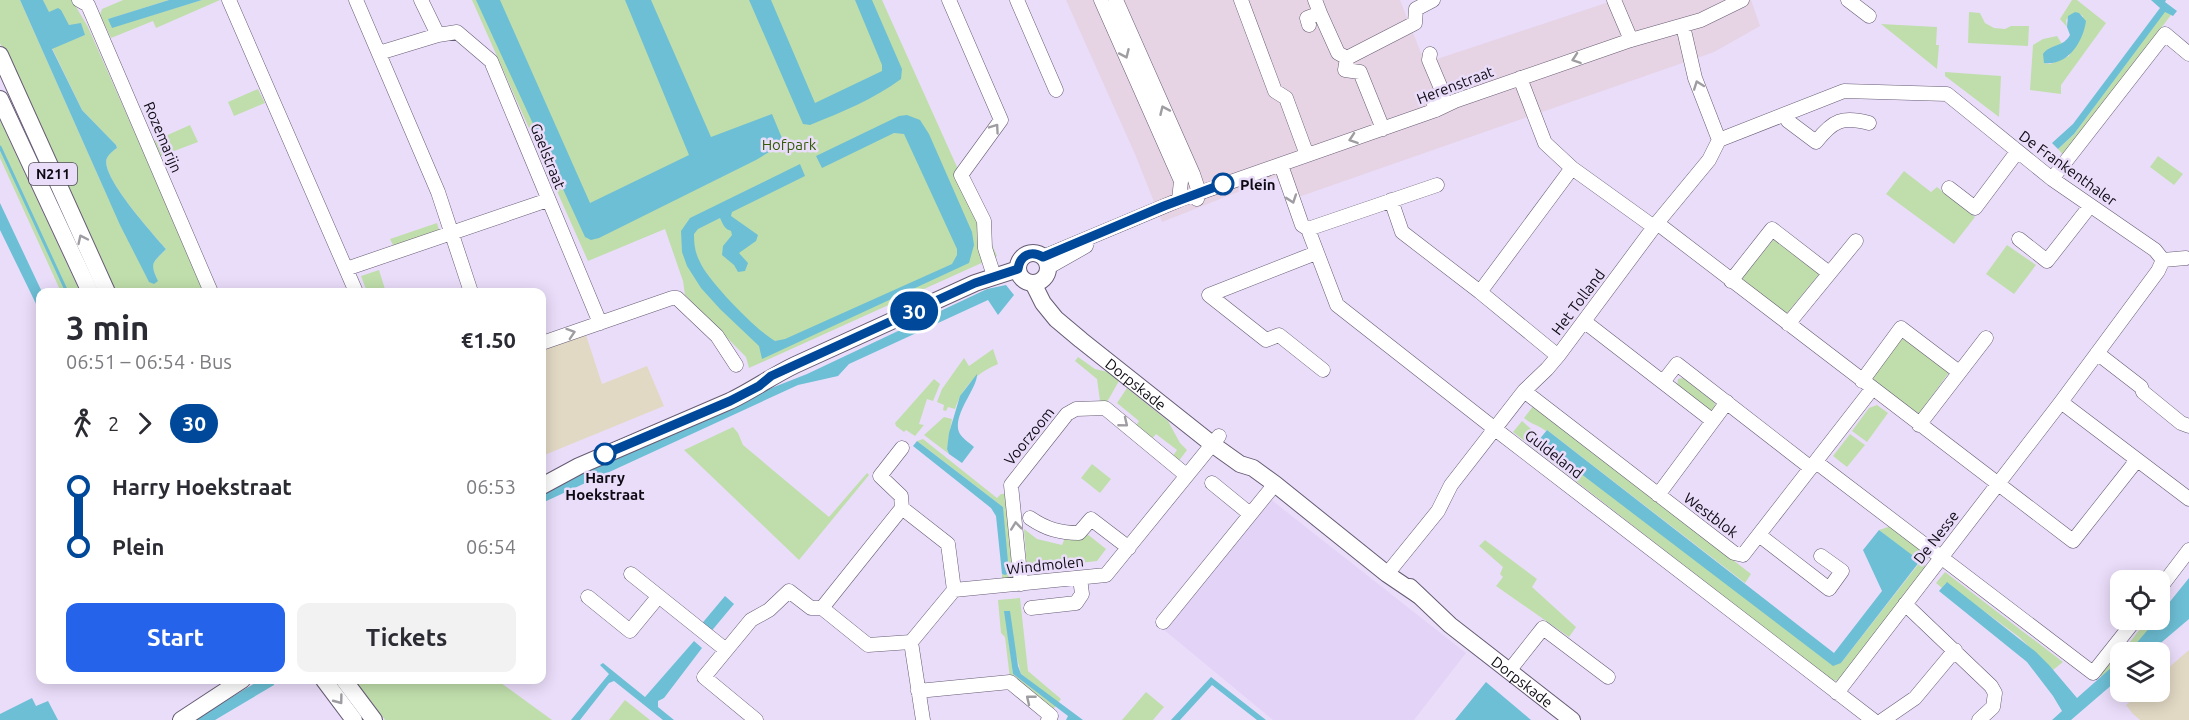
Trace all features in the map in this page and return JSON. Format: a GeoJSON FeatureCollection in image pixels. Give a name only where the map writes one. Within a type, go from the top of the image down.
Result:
{"type":"FeatureCollection","features":[{"type":"Feature","properties":{"kind":"main road","name":"N211"},"geometry":{"type":"LineString","coordinates":[[0,55],[105,288]]}},
{"type":"Feature","properties":{"kind":"main road","name":"N211"},"geometry":{"type":"LineString","coordinates":[[0,99],[88,288]]}},
{"type":"Feature","properties":{"kind":"main road"},"geometry":{"type":"LineString","coordinates":[[546,474],[575,458],[756,379],[771,376],[994,276],[1018,269],[1021,260],[1027,255],[1035,253],[1042,272]]}},
{"type":"Feature","properties":{"kind":"main road","name":"Dorpskade"},"geometry":{"type":"LineString","coordinates":[[1018,269],[1023,279],[1042,272],[1051,298],[1063,312],[1215,440],[1246,457],[1253,468],[1327,524],[1357,540],[1450,625],[1572,720]]}},
{"type":"Feature","properties":{"kind":"main road"},"geometry":{"type":"LineString","coordinates":[[546,484],[596,458],[730,401],[759,386],[771,376]]}},
{"type":"Feature","properties":{"kind":"main road"},"geometry":{"type":"LineString","coordinates":[[181,720],[236,684]]}},
{"type":"Feature","properties":{"kind":"main road"},"geometry":{"type":"LineString","coordinates":[[327,684],[354,720]]}},
{"type":"Feature","properties":{"kind":"main road"},"geometry":{"type":"LineString","coordinates":[[347,684],[374,720]]}},
{"type":"Feature","properties":{"kind":"street"},"geometry":{"type":"LineString","coordinates":[[230,0],[354,288]]}},
{"type":"Feature","properties":{"kind":"street"},"geometry":{"type":"LineString","coordinates":[[356,0],[438,192],[470,288]]}},
{"type":"Feature","properties":{"kind":"street"},"geometry":{"type":"LineString","coordinates":[[421,0],[438,35]]}},
{"type":"Feature","properties":{"kind":"street"},"geometry":{"type":"LineString","coordinates":[[949,0],[1001,120],[961,175],[984,221],[985,248],[994,276]]}},
{"type":"Feature","properties":{"kind":"street"},"geometry":{"type":"LineString","coordinates":[[1017,0],[1056,90]]}},
{"type":"Feature","properties":{"kind":"street"},"geometry":{"type":"LineString","coordinates":[[1042,272],[1081,248],[1197,200],[1199,192],[1182,166],[1101,0]]}},
{"type":"Feature","properties":{"kind":"street"},"geometry":{"type":"LineString","coordinates":[[1116,0],[1182,166],[1179,200]]}},
{"type":"Feature","properties":{"kind":"street"},"geometry":{"type":"LineString","coordinates":[[1347,58],[1415,23],[1411,4],[1433,0]]}},
{"type":"Feature","properties":{"kind":"street"},"geometry":{"type":"LineString","coordinates":[[1614,0],[1631,40]]}},
{"type":"Feature","properties":{"kind":"street","name":"Herenstraat"},"geometry":{"type":"LineString","coordinates":[[1042,272],[1179,200],[1199,192],[1383,129],[1520,78],[1631,40],[1701,20],[1742,0]]}},
{"type":"Feature","properties":{"kind":"street"},"geometry":{"type":"LineString","coordinates":[[1848,0],[1869,16]]}},
{"type":"Feature","properties":{"kind":"street"},"geometry":{"type":"LineString","coordinates":[[1244,1],[1253,35],[1275,91],[1286,98],[1307,155]]}},
{"type":"Feature","properties":{"kind":"street","name":"Rozemarijn"},"geometry":{"type":"LineString","coordinates":[[90,2],[209,288]]}},
{"type":"Feature","properties":{"kind":"street"},"geometry":{"type":"LineString","coordinates":[[1309,25],[1307,18],[1317,6],[1338,53],[1347,58]]}},
{"type":"Feature","properties":{"kind":"street"},"geometry":{"type":"LineString","coordinates":[[1683,26],[1695,78],[1719,140]]}},
{"type":"Feature","properties":{"kind":"street","name":"Gaelstraat"},"geometry":{"type":"LineString","coordinates":[[379,53],[438,35],[457,32],[491,61],[600,323]]}},
{"type":"Feature","properties":{"kind":"street"},"geometry":{"type":"LineString","coordinates":[[2052,179],[2165,34],[2189,54]]}},
{"type":"Feature","properties":{"kind":"street"},"geometry":{"type":"LineString","coordinates":[[1430,54],[1429,60],[1443,93],[1433,101],[1436,110]]}},
{"type":"Feature","properties":{"kind":"street"},"geometry":{"type":"LineString","coordinates":[[1347,58],[1345,70],[1360,72],[1383,129]]}},
{"type":"Feature","properties":{"kind":"street"},"geometry":{"type":"LineString","coordinates":[[1520,78],[1545,143],[1572,168],[1731,280],[2073,541],[2137,460]]}},
{"type":"Feature","properties":{"kind":"street","name":"De Frankenthaler"},"geometry":{"type":"LineString","coordinates":[[1719,140],[1844,91],[1947,94],[2052,179],[2155,250],[2163,260]]}},
{"type":"Feature","properties":{"kind":"street"},"geometry":{"type":"LineString","coordinates":[[1785,114],[1788,121],[1816,142],[1825,130],[1837,121],[1854,119],[1869,123]]}},
{"type":"Feature","properties":{"kind":"street","name":"Het Tolland"},"geometry":{"type":"LineString","coordinates":[[1390,571],[1438,511],[1451,485],[1524,391],[1548,369],[1656,225],[1709,160],[1719,140]]}},
{"type":"Feature","properties":{"kind":"street"},"geometry":{"type":"LineString","coordinates":[[1949,188],[1975,208],[2017,152]]}},
{"type":"Feature","properties":{"kind":"street","name":"Guldeland"},"geometry":{"type":"LineString","coordinates":[[1281,165],[1302,225],[1308,229],[1337,305],[1874,720]]}},
{"type":"Feature","properties":{"kind":"street"},"geometry":{"type":"LineString","coordinates":[[1480,292],[1572,168]]}},
{"type":"Feature","properties":{"kind":"street"},"geometry":{"type":"LineString","coordinates":[[1308,229],[1437,185]]}},
{"type":"Feature","properties":{"kind":"street"},"geometry":{"type":"LineString","coordinates":[[346,269],[548,200]]}},
{"type":"Feature","properties":{"kind":"street"},"geometry":{"type":"LineString","coordinates":[[1391,200],[1402,232],[1558,356]]}},
{"type":"Feature","properties":{"kind":"street"},"geometry":{"type":"LineString","coordinates":[[2019,239],[2048,261],[2090,206]]}},
{"type":"Feature","properties":{"kind":"street"},"geometry":{"type":"LineString","coordinates":[[1731,280],[1772,229],[1829,273]]}},
{"type":"Feature","properties":{"kind":"street"},"geometry":{"type":"LineString","coordinates":[[1788,324],[1856,241]]}},
{"type":"Feature","properties":{"kind":"street"},"geometry":{"type":"LineString","coordinates":[[1316,253],[1209,295],[1266,340],[1279,335],[1323,369]]}},
{"type":"Feature","properties":{"kind":"street"},"geometry":{"type":"LineString","coordinates":[[2188,258],[2163,260],[2158,272],[2061,402],[2189,500]]}},
{"type":"Feature","properties":{"kind":"street"},"geometry":{"type":"LineString","coordinates":[[546,341],[677,298],[717,336],[736,365]]}},
{"type":"Feature","properties":{"kind":"street"},"geometry":{"type":"LineString","coordinates":[[1585,322],[1713,421]]}},
{"type":"Feature","properties":{"kind":"street","name":"Westblok"},"geometry":{"type":"LineString","coordinates":[[1524,391],[1734,553],[1743,555],[1813,465],[1867,385],[1900,328],[1959,372]]}},
{"type":"Feature","properties":{"kind":"street"},"geometry":{"type":"LineString","coordinates":[[1919,425],[1986,338]]}},
{"type":"Feature","properties":{"kind":"street"},"geometry":{"type":"LineString","coordinates":[[2097,352],[2181,423],[2189,426]]}},
{"type":"Feature","properties":{"kind":"street"},"geometry":{"type":"LineString","coordinates":[[1663,382],[1677,364],[1813,465],[1845,482],[2093,673],[2127,630]]}},
{"type":"Feature","properties":{"kind":"street"},"geometry":{"type":"LineString","coordinates":[[1658,495],[1727,402]]}},
{"type":"Feature","properties":{"kind":"street","name":"De Nesse"},"geometry":{"type":"LineString","coordinates":[[1837,693],[2061,402]]}},
{"type":"Feature","properties":{"kind":"street","name":"Voorzoom"},"geometry":{"type":"LineString","coordinates":[[1021,584],[1011,485],[1067,414],[1076,410],[1105,408],[1186,475]]}},
{"type":"Feature","properties":{"kind":"street","name":"Windmolen"},"geometry":{"type":"LineString","coordinates":[[954,590],[1106,575],[1215,440]]}},
{"type":"Feature","properties":{"kind":"street"},"geometry":{"type":"LineString","coordinates":[[822,608],[902,508],[901,496],[880,477],[902,448]]}},
{"type":"Feature","properties":{"kind":"street"},"geometry":{"type":"LineString","coordinates":[[1212,483],[1250,514]]}},
{"type":"Feature","properties":{"kind":"street"},"geometry":{"type":"LineString","coordinates":[[1162,622],[1275,484]]}},
{"type":"Feature","properties":{"kind":"street"},"geometry":{"type":"LineString","coordinates":[[756,720],[704,676],[751,620],[769,610],[789,591],[811,608],[822,608],[868,645],[911,642],[954,590],[948,544],[902,508]]}},
{"type":"Feature","properties":{"kind":"street"},"geometry":{"type":"LineString","coordinates":[[1030,518],[1042,526],[1064,533],[1079,533],[1091,519],[1129,548]]}},
{"type":"Feature","properties":{"kind":"street"},"geometry":{"type":"LineString","coordinates":[[1759,536],[1829,589],[1842,571],[1821,556]]}},
{"type":"Feature","properties":{"kind":"street"},"geometry":{"type":"LineString","coordinates":[[2170,575],[2189,550]]}},
{"type":"Feature","properties":{"kind":"street"},"geometry":{"type":"LineString","coordinates":[[631,574],[726,650]]}},
{"type":"Feature","properties":{"kind":"street"},"geometry":{"type":"LineString","coordinates":[[1031,608],[1076,603],[1082,594],[1080,578]]}},
{"type":"Feature","properties":{"kind":"street"},"geometry":{"type":"LineString","coordinates":[[588,597],[630,631],[658,597]]}},
{"type":"Feature","properties":{"kind":"street"},"geometry":{"type":"LineString","coordinates":[[1905,604],[1955,650],[1995,693],[1993,707],[1979,720]]}},
{"type":"Feature","properties":{"kind":"street"},"geometry":{"type":"LineString","coordinates":[[1509,671],[1543,628],[1608,676]]}},
{"type":"Feature","properties":{"kind":"street"},"geometry":{"type":"LineString","coordinates":[[911,642],[923,720]]}},
{"type":"Feature","properties":{"kind":"street"},"geometry":{"type":"LineString","coordinates":[[1882,720],[1914,698],[1955,650]]}},
{"type":"Feature","properties":{"kind":"street"},"geometry":{"type":"LineString","coordinates":[[918,692],[1010,682],[1049,718]]}},
{"type":"Feature","properties":{"kind":"shaded area"},"geometry":{"type":"Polygon","coordinates":[[[1066,0],[1400,0],[1425,63],[1615,0],[1751,0],[1760,26],[1714,52],[1287,201],[1276,177],[1162,222],[1135,154],[1066,0]]]}},
{"type":"Feature","properties":{"kind":"shaded area"},"geometry":{"type":"Polygon","coordinates":[[[585,332],[602,384],[647,366],[664,406],[546,454],[546,346],[585,332]]]}},
{"type":"Feature","properties":{"kind":"shaded area"},"geometry":{"type":"Polygon","coordinates":[[[1269,498],[1466,653],[1414,720],[1273,720],[1163,629],[1269,498]]]}},
{"type":"Feature","properties":{"kind":"shaded area"},"geometry":{"type":"Polygon","coordinates":[[[2189,650],[2189,720],[2140,720],[2126,705],[2130,702],[2170,702],[2170,666],[2189,650]]]}},
{"type":"Feature","properties":{"kind":"green space"},"geometry":{"type":"Polygon","coordinates":[[[0,0],[20,0],[109,200],[157,280],[153,266],[155,260],[166,249],[129,205],[111,177],[107,158],[117,148],[116,145],[82,110],[52,48],[85,35],[69,25],[58,9],[49,13],[43,0],[72,0],[88,27],[203,288],[114,288],[0,43],[0,0]]]}},
{"type":"Feature","properties":{"kind":"green space"},"geometry":{"type":"Polygon","coordinates":[[[123,0],[169,0],[109,19],[112,27],[202,0],[220,0],[156,28],[153,21],[111,38],[100,15],[102,9],[123,0]]]}},
{"type":"Feature","properties":{"kind":"green space","name":"Hofpark"},"geometry":{"type":"Polygon","coordinates":[[[472,0],[882,0],[997,256],[749,368],[746,357],[685,295],[683,281],[665,229],[588,261],[472,0]]]}},
{"type":"Feature","properties":{"kind":"green space"},"geometry":{"type":"Polygon","coordinates":[[[2072,0],[2077,0],[2106,23],[2061,85],[2061,94],[2030,90],[2033,45],[2043,39],[2057,36],[2062,44],[2050,48],[2044,63],[2050,64],[2069,56],[2083,16],[2075,12],[2066,20],[2067,27],[2060,19],[2072,0]]]}},
{"type":"Feature","properties":{"kind":"green space"},"geometry":{"type":"Polygon","coordinates":[[[2165,11],[2171,15],[2064,156],[2058,149],[2074,134],[2165,11]]]}},
{"type":"Feature","properties":{"kind":"green space"},"geometry":{"type":"Polygon","coordinates":[[[1969,12],[1980,13],[1985,23],[1994,28],[2029,26],[2028,46],[1968,43],[1969,12]]]}},
{"type":"Feature","properties":{"kind":"green space"},"geometry":{"type":"Polygon","coordinates":[[[1881,24],[1937,27],[1936,45],[1939,45],[1937,69],[1881,24]]]}},
{"type":"Feature","properties":{"kind":"green space"},"geometry":{"type":"Polygon","coordinates":[[[1945,72],[2001,76],[1999,117],[1945,76],[1945,72]]]}},
{"type":"Feature","properties":{"kind":"green space"},"geometry":{"type":"Polygon","coordinates":[[[258,89],[265,103],[234,116],[228,102],[258,89]]]}},
{"type":"Feature","properties":{"kind":"green space"},"geometry":{"type":"Polygon","coordinates":[[[0,120],[78,288],[59,288],[0,158],[0,120]]]}},
{"type":"Feature","properties":{"kind":"green space"},"geometry":{"type":"Polygon","coordinates":[[[190,125],[198,142],[161,156],[154,141],[190,125]]]}},
{"type":"Feature","properties":{"kind":"green space"},"geometry":{"type":"Polygon","coordinates":[[[2158,156],[2183,174],[2174,185],[2150,167],[2158,156]]]}},
{"type":"Feature","properties":{"kind":"green space"},"geometry":{"type":"Polygon","coordinates":[[[1904,171],[1931,192],[1937,187],[1975,217],[1954,244],[1886,194],[1904,171]]]}},
{"type":"Feature","properties":{"kind":"green space"},"geometry":{"type":"Polygon","coordinates":[[[437,223],[439,230],[436,233],[394,247],[390,239],[437,223]]]}},
{"type":"Feature","properties":{"kind":"green space"},"geometry":{"type":"Polygon","coordinates":[[[1775,238],[1820,273],[1784,317],[1738,282],[1775,238]]]}},
{"type":"Feature","properties":{"kind":"green space"},"geometry":{"type":"Polygon","coordinates":[[[2007,245],[2036,265],[2014,294],[1986,274],[2007,245]]]}},
{"type":"Feature","properties":{"kind":"green space"},"geometry":{"type":"Polygon","coordinates":[[[379,270],[385,288],[366,288],[361,276],[379,270]]]}},
{"type":"Feature","properties":{"kind":"green space"},"geometry":{"type":"Polygon","coordinates":[[[1902,336],[1950,371],[1919,414],[1871,379],[1902,336]]]}},
{"type":"Feature","properties":{"kind":"green space"},"geometry":{"type":"Polygon","coordinates":[[[993,349],[998,364],[972,381],[962,394],[955,409],[948,407],[946,411],[943,410],[944,405],[937,402],[942,389],[964,358],[969,366],[993,349]]]}},
{"type":"Feature","properties":{"kind":"green space"},"geometry":{"type":"Polygon","coordinates":[[[1078,357],[1095,369],[1108,372],[1119,381],[1107,402],[1100,401],[1097,379],[1075,361],[1078,357]]]}},
{"type":"Feature","properties":{"kind":"green space"},"geometry":{"type":"Polygon","coordinates":[[[1683,378],[1714,402],[1716,407],[1708,411],[1677,386],[1678,379],[1683,378]]]}},
{"type":"Feature","properties":{"kind":"green space"},"geometry":{"type":"Polygon","coordinates":[[[934,379],[940,384],[933,401],[927,399],[919,424],[924,425],[915,436],[906,430],[904,432],[895,423],[934,379]]]}},
{"type":"Feature","properties":{"kind":"green space"},"geometry":{"type":"Polygon","coordinates":[[[1127,388],[1168,421],[1180,443],[1187,450],[1178,462],[1172,457],[1177,450],[1156,434],[1151,440],[1135,427],[1139,421],[1117,403],[1127,388]]]}},
{"type":"Feature","properties":{"kind":"green space"},"geometry":{"type":"Polygon","coordinates":[[[1534,405],[1751,574],[1745,583],[1547,430],[1524,418],[1534,405]]]}},
{"type":"Feature","properties":{"kind":"green space"},"geometry":{"type":"Polygon","coordinates":[[[1877,405],[1888,413],[1867,442],[1852,431],[1869,408],[1877,405]]]}},
{"type":"Feature","properties":{"kind":"green space"},"geometry":{"type":"Polygon","coordinates":[[[944,417],[952,419],[947,449],[949,454],[924,435],[944,417]]]}},
{"type":"Feature","properties":{"kind":"green space"},"geometry":{"type":"Polygon","coordinates":[[[1522,421],[1538,440],[1841,663],[1920,562],[1879,530],[1894,525],[1930,556],[1924,564],[1926,567],[1839,681],[1831,680],[1513,432],[1522,421]]]}},
{"type":"Feature","properties":{"kind":"green space"},"geometry":{"type":"Polygon","coordinates":[[[733,427],[743,445],[829,517],[867,473],[869,475],[799,560],[684,450],[733,427]]]}},
{"type":"Feature","properties":{"kind":"green space"},"geometry":{"type":"Polygon","coordinates":[[[1850,434],[1865,445],[1847,467],[1833,456],[1850,434]]]}},
{"type":"Feature","properties":{"kind":"green space"},"geometry":{"type":"Polygon","coordinates":[[[923,439],[997,498],[1001,494],[1006,494],[1014,580],[1002,579],[1002,574],[1005,575],[1003,507],[917,441],[923,439]]]}},
{"type":"Feature","properties":{"kind":"green space"},"geometry":{"type":"Polygon","coordinates":[[[1092,464],[1111,479],[1100,493],[1081,478],[1092,464]]]}},
{"type":"Feature","properties":{"kind":"green space"},"geometry":{"type":"Polygon","coordinates":[[[1024,529],[1037,539],[1062,545],[1065,538],[1086,533],[1106,549],[1097,561],[1027,569],[1024,529]]]}},
{"type":"Feature","properties":{"kind":"green space"},"geometry":{"type":"Polygon","coordinates":[[[1485,540],[1537,579],[1532,587],[1576,627],[1569,637],[1496,586],[1503,577],[1500,574],[1503,567],[1479,546],[1485,540]]]}},
{"type":"Feature","properties":{"kind":"green space"},"geometry":{"type":"Polygon","coordinates":[[[1945,572],[2063,662],[2053,670],[2019,637],[1946,583],[1942,588],[1936,583],[1945,572]]]}},
{"type":"Feature","properties":{"kind":"green space"},"geometry":{"type":"Polygon","coordinates":[[[1020,598],[1028,671],[1061,699],[1058,703],[1021,674],[1005,611],[1013,674],[1056,706],[1051,711],[1010,679],[1005,637],[1001,633],[998,600],[1020,598]]]}},
{"type":"Feature","properties":{"kind":"green space"},"geometry":{"type":"Polygon","coordinates":[[[2139,630],[2148,630],[2138,642],[2130,642],[2139,630]]]}},
{"type":"Feature","properties":{"kind":"green space"},"geometry":{"type":"Polygon","coordinates":[[[2110,662],[2110,669],[2101,678],[2101,673],[2110,662]]]}},
{"type":"Feature","properties":{"kind":"green space"},"geometry":{"type":"Polygon","coordinates":[[[358,684],[502,684],[552,720],[385,720],[358,684]]]}},
{"type":"Feature","properties":{"kind":"green space"},"geometry":{"type":"Polygon","coordinates":[[[1146,692],[1164,707],[1153,720],[1122,720],[1146,692]]]}},
{"type":"Feature","properties":{"kind":"green space"},"geometry":{"type":"Polygon","coordinates":[[[625,700],[650,720],[609,720],[625,700]]]}},
{"type":"Feature","properties":{"kind":"water"},"geometry":{"type":"Polygon","coordinates":[[[20,0],[43,0],[49,12],[58,8],[61,10],[69,25],[81,23],[85,35],[52,49],[82,110],[116,145],[117,148],[107,158],[111,177],[129,205],[166,249],[154,263],[158,281],[154,284],[149,282],[120,225],[20,0]]]}},
{"type":"Feature","properties":{"kind":"water"},"geometry":{"type":"Polygon","coordinates":[[[169,0],[202,0],[112,28],[108,19],[169,0]]]}},
{"type":"Feature","properties":{"kind":"water"},"geometry":{"type":"Polygon","coordinates":[[[476,0],[500,0],[590,203],[689,155],[625,0],[651,0],[711,137],[772,114],[784,143],[756,160],[591,240],[585,237],[476,0]]]}},
{"type":"Feature","properties":{"kind":"water"},"geometry":{"type":"Polygon","coordinates":[[[749,0],[771,0],[815,103],[882,71],[882,65],[855,0],[872,0],[902,69],[901,79],[880,93],[846,110],[810,125],[803,124],[749,0]]]}},
{"type":"Feature","properties":{"kind":"water"},"geometry":{"type":"Polygon","coordinates":[[[2151,0],[2166,0],[2165,2],[2177,11],[2173,16],[2165,12],[2074,134],[2058,149],[2052,143],[2073,124],[2160,8],[2151,0]]]}},
{"type":"Feature","properties":{"kind":"water"},"geometry":{"type":"Polygon","coordinates":[[[2075,12],[2086,21],[2078,44],[2067,57],[2060,61],[2044,63],[2043,54],[2049,48],[2064,42],[2070,35],[2067,27],[2068,16],[2075,12]]]}},
{"type":"Feature","properties":{"kind":"water"},"geometry":{"type":"Polygon","coordinates":[[[907,115],[920,120],[929,134],[972,232],[974,245],[969,263],[762,359],[759,346],[701,288],[687,266],[682,252],[681,231],[690,218],[800,164],[805,176],[732,212],[731,216],[758,235],[756,241],[739,253],[748,263],[745,271],[738,272],[734,265],[722,255],[723,246],[732,235],[720,218],[698,229],[694,234],[697,255],[722,293],[745,317],[775,341],[785,339],[952,264],[957,255],[957,249],[904,134],[894,133],[822,168],[816,156],[899,116],[907,115]]]}},
{"type":"Feature","properties":{"kind":"water"},"geometry":{"type":"Polygon","coordinates":[[[0,203],[40,288],[36,288],[36,304],[0,230],[0,203]]]}},
{"type":"Feature","properties":{"kind":"water"},"geometry":{"type":"Polygon","coordinates":[[[1006,285],[1014,295],[998,315],[988,300],[849,364],[838,376],[798,385],[546,501],[546,490],[807,374],[987,289],[1006,285]]]}},
{"type":"Feature","properties":{"kind":"water"},"geometry":{"type":"Polygon","coordinates":[[[977,374],[959,419],[960,434],[974,447],[962,463],[949,454],[947,449],[949,433],[960,396],[977,374]]]}},
{"type":"Feature","properties":{"kind":"water"},"geometry":{"type":"Polygon","coordinates":[[[1547,430],[1834,653],[1882,591],[1863,550],[1879,530],[1920,561],[1841,663],[1833,666],[1538,441],[1547,430]]]}},
{"type":"Feature","properties":{"kind":"water"},"geometry":{"type":"Polygon","coordinates":[[[917,441],[1003,507],[1009,573],[1002,574],[996,516],[991,508],[913,446],[917,441]]]}},
{"type":"Feature","properties":{"kind":"water"},"geometry":{"type":"Polygon","coordinates":[[[2189,578],[2189,619],[2162,642],[2137,642],[2148,630],[2170,630],[2170,602],[2189,578]]]}},
{"type":"Feature","properties":{"kind":"water"},"geometry":{"type":"Polygon","coordinates":[[[1947,582],[2036,652],[2077,698],[2110,669],[2110,686],[2071,720],[2052,720],[2062,711],[2027,662],[1939,591],[1947,582]]]}},
{"type":"Feature","properties":{"kind":"water"},"geometry":{"type":"Polygon","coordinates":[[[725,596],[734,604],[709,634],[699,627],[725,596]]]}},
{"type":"Feature","properties":{"kind":"water"},"geometry":{"type":"Polygon","coordinates":[[[1004,611],[1010,611],[1021,674],[1083,720],[1066,720],[1068,716],[1013,674],[1004,611]]]}},
{"type":"Feature","properties":{"kind":"water"},"geometry":{"type":"Polygon","coordinates":[[[694,641],[702,648],[664,698],[658,701],[658,707],[674,720],[663,720],[614,681],[609,683],[580,720],[571,720],[609,674],[600,665],[603,663],[645,697],[694,641]]]}},
{"type":"Feature","properties":{"kind":"water"},"geometry":{"type":"Polygon","coordinates":[[[1211,677],[1266,720],[1257,720],[1212,685],[1180,720],[1171,720],[1211,677]]]}},
{"type":"Feature","properties":{"kind":"water"},"geometry":{"type":"Polygon","coordinates":[[[1486,682],[1531,720],[1455,720],[1486,682]]]}},
{"type":"Feature","properties":{"kind":"water"},"geometry":{"type":"Polygon","coordinates":[[[253,684],[274,684],[215,720],[194,720],[253,684]]]}},
{"type":"Feature","properties":{"kind":"water"},"geometry":{"type":"Polygon","coordinates":[[[32,698],[36,706],[48,701],[58,720],[0,720],[0,714],[32,698]]]}},
{"type":"Feature","properties":{"kind":"waterway"},"geometry":{"type":"LineString","coordinates":[[0,147],[65,288]]}},
{"type":"Feature","properties":{"kind":"bus line","name":"30"},"geometry":{"type":"LineString","coordinates":[[605,454],[730,401],[759,386],[771,376],[975,283],[1018,269],[1023,257],[1031,253],[1043,257],[1223,184]]}},
{"type":"Feature","properties":{"kind":"place","name":"Plein"},"geometry":{"type":"Point","coordinates":[1223,184]}},
{"type":"Feature","properties":{"kind":"place","name":"Harry Hoekstraat"},"geometry":{"type":"Point","coordinates":[605,454]}}]}
